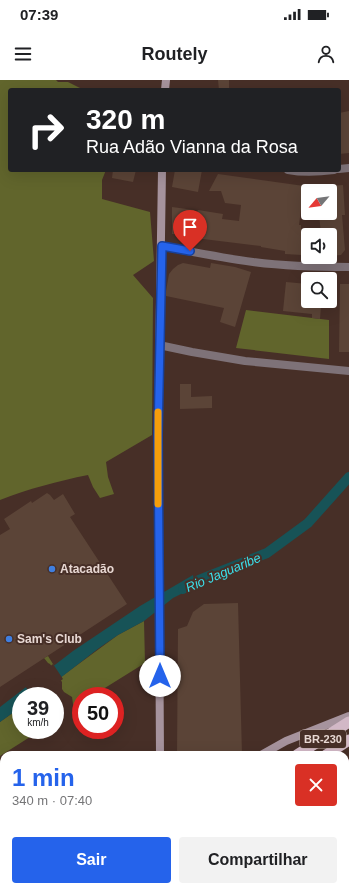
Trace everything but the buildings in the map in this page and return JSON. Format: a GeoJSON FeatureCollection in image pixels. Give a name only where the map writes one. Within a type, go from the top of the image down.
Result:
{"type":"FeatureCollection","features":[{"type":"Feature","properties":{"kind":"highway","name":"BR-230"},"geometry":{"type":"LineString","coordinates":[[304,751],[349,722]]}},
{"type":"Feature","properties":{"kind":"highway","name":"BR-230"},"geometry":{"type":"LineString","coordinates":[[332,751],[349,740]]}},
{"type":"Feature","properties":{"kind":"main road"},"geometry":{"type":"LineString","coordinates":[[160,751],[160,613],[158,532],[162,172]]}},
{"type":"Feature","properties":{"kind":"main road"},"geometry":{"type":"LineString","coordinates":[[268,751],[286,740],[349,716]]}},
{"type":"Feature","properties":{"kind":"street"},"geometry":{"type":"LineString","coordinates":[[162,246],[254,262],[316,267],[349,267]]}},
{"type":"Feature","properties":{"kind":"street"},"geometry":{"type":"LineString","coordinates":[[159,345],[245,361],[349,371]]}},
{"type":"Feature","properties":{"kind":"green space"},"geometry":{"type":"Polygon","coordinates":[[[0,80],[56,80],[58,82],[68,82],[80,88],[8,88],[8,172],[105,172],[102,180],[102,199],[150,212],[154,261],[133,275],[153,298],[152,435],[106,462],[108,477],[114,494],[100,498],[88,475],[21,492],[0,500],[0,80]]]}},
{"type":"Feature","properties":{"kind":"green space"},"geometry":{"type":"Polygon","coordinates":[[[246,310],[329,320],[329,359],[236,348],[246,310]]]}},
{"type":"Feature","properties":{"kind":"green space"},"geometry":{"type":"Polygon","coordinates":[[[144,621],[145,663],[106,687],[72,687],[72,697],[64,692],[62,682],[44,658],[48,656],[61,677],[118,635],[144,621]]]}},
{"type":"Feature","properties":{"kind":"green space"},"geometry":{"type":"Polygon","coordinates":[[[12,713],[12,739],[27,739],[8,751],[0,751],[0,722],[12,713]]]}},
{"type":"Feature","properties":{"kind":"water"},"geometry":{"type":"Polygon","coordinates":[[[193,575],[195,587],[173,598],[144,621],[118,635],[49,687],[26,687],[73,651],[140,606],[193,575]]]}},
{"type":"Feature","properties":{"kind":"water"},"geometry":{"type":"Polygon","coordinates":[[[12,698],[12,713],[0,722],[0,707],[12,698]]]}},
{"type":"Feature","properties":{"kind":"pier"},"geometry":{"type":"Polygon","coordinates":[[[53,664],[63,679],[52,687],[25,686],[53,664]]]}},
{"type":"Feature","properties":{"kind":"waterway","name":"Rio Jaguaribe"},"geometry":{"type":"LineString","coordinates":[[183,589],[199,580],[267,553],[308,523],[349,477]]}},
{"type":"Feature","properties":{"kind":"slow traffic"},"geometry":{"type":"LineString","coordinates":[[158,412],[158,504]]}},
{"type":"Feature","properties":{"kind":"place","name":"Atacadão"},"geometry":{"type":"Point","coordinates":[52,569]}},
{"type":"Feature","properties":{"kind":"place","name":"Sam's Club"},"geometry":{"type":"Point","coordinates":[9,639]}},
{"type":"Feature","properties":{"kind":"route"},"geometry":{"type":"LineString","coordinates":[[160,676],[158,435],[162,246],[190,251]]}}]}
